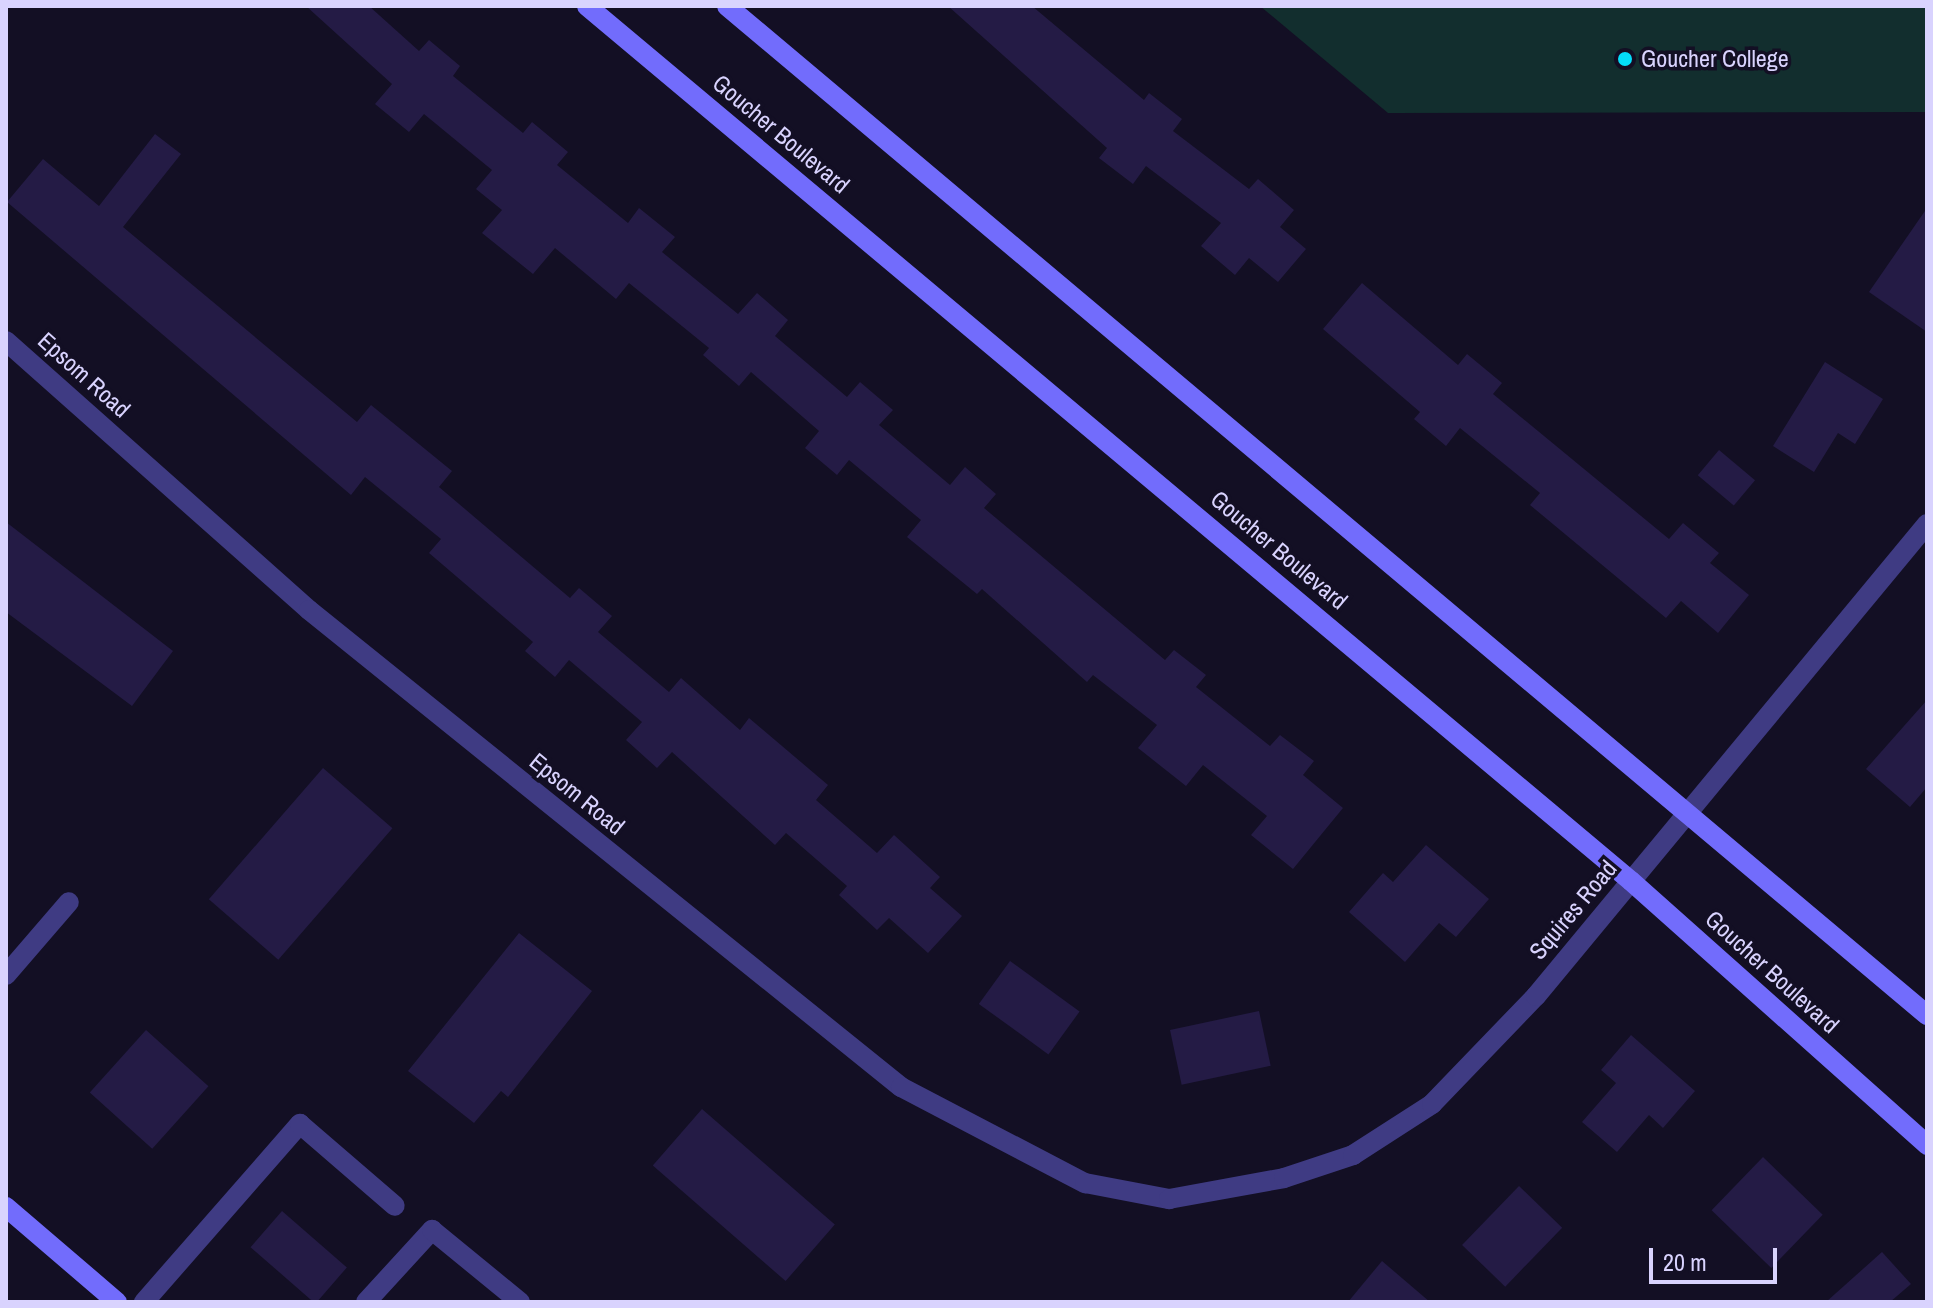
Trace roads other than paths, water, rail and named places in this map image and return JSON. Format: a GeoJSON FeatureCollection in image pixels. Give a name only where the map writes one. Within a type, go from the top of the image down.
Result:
{"type":"FeatureCollection","features":[{"type":"Feature","properties":{"kind":"main road","name":"Goucher Boulevard"},"geometry":{"type":"LineString","coordinates":[[587,6],[1631,881],[1927,1145]]}},
{"type":"Feature","properties":{"kind":"main road"},"geometry":{"type":"LineString","coordinates":[[727,6],[1690,809],[1927,1015]]}},
{"type":"Feature","properties":{"kind":"main road"},"geometry":{"type":"LineString","coordinates":[[6,1207],[117,1302]]}},
{"type":"Feature","properties":{"kind":"street","name":"Epsom Road"},"geometry":{"type":"LineString","coordinates":[[6,341],[309,610],[901,1087],[1085,1183],[1169,1199]]}},
{"type":"Feature","properties":{"kind":"street","name":"Squires Road"},"geometry":{"type":"LineString","coordinates":[[1169,1199],[1284,1178],[1353,1155],[1432,1104],[1631,881],[1927,524]]}},
{"type":"Feature","properties":{"kind":"street"},"geometry":{"type":"LineString","coordinates":[[6,975],[69,902]]}},
{"type":"Feature","properties":{"kind":"street"},"geometry":{"type":"LineString","coordinates":[[144,1302],[300,1124],[395,1206]]}},
{"type":"Feature","properties":{"kind":"street"},"geometry":{"type":"LineString","coordinates":[[366,1302],[432,1230],[520,1302]]}},
{"type":"Feature","properties":{"kind":"place","name":"Goucher College"},"geometry":{"type":"Point","coordinates":[1625,59]}}]}
